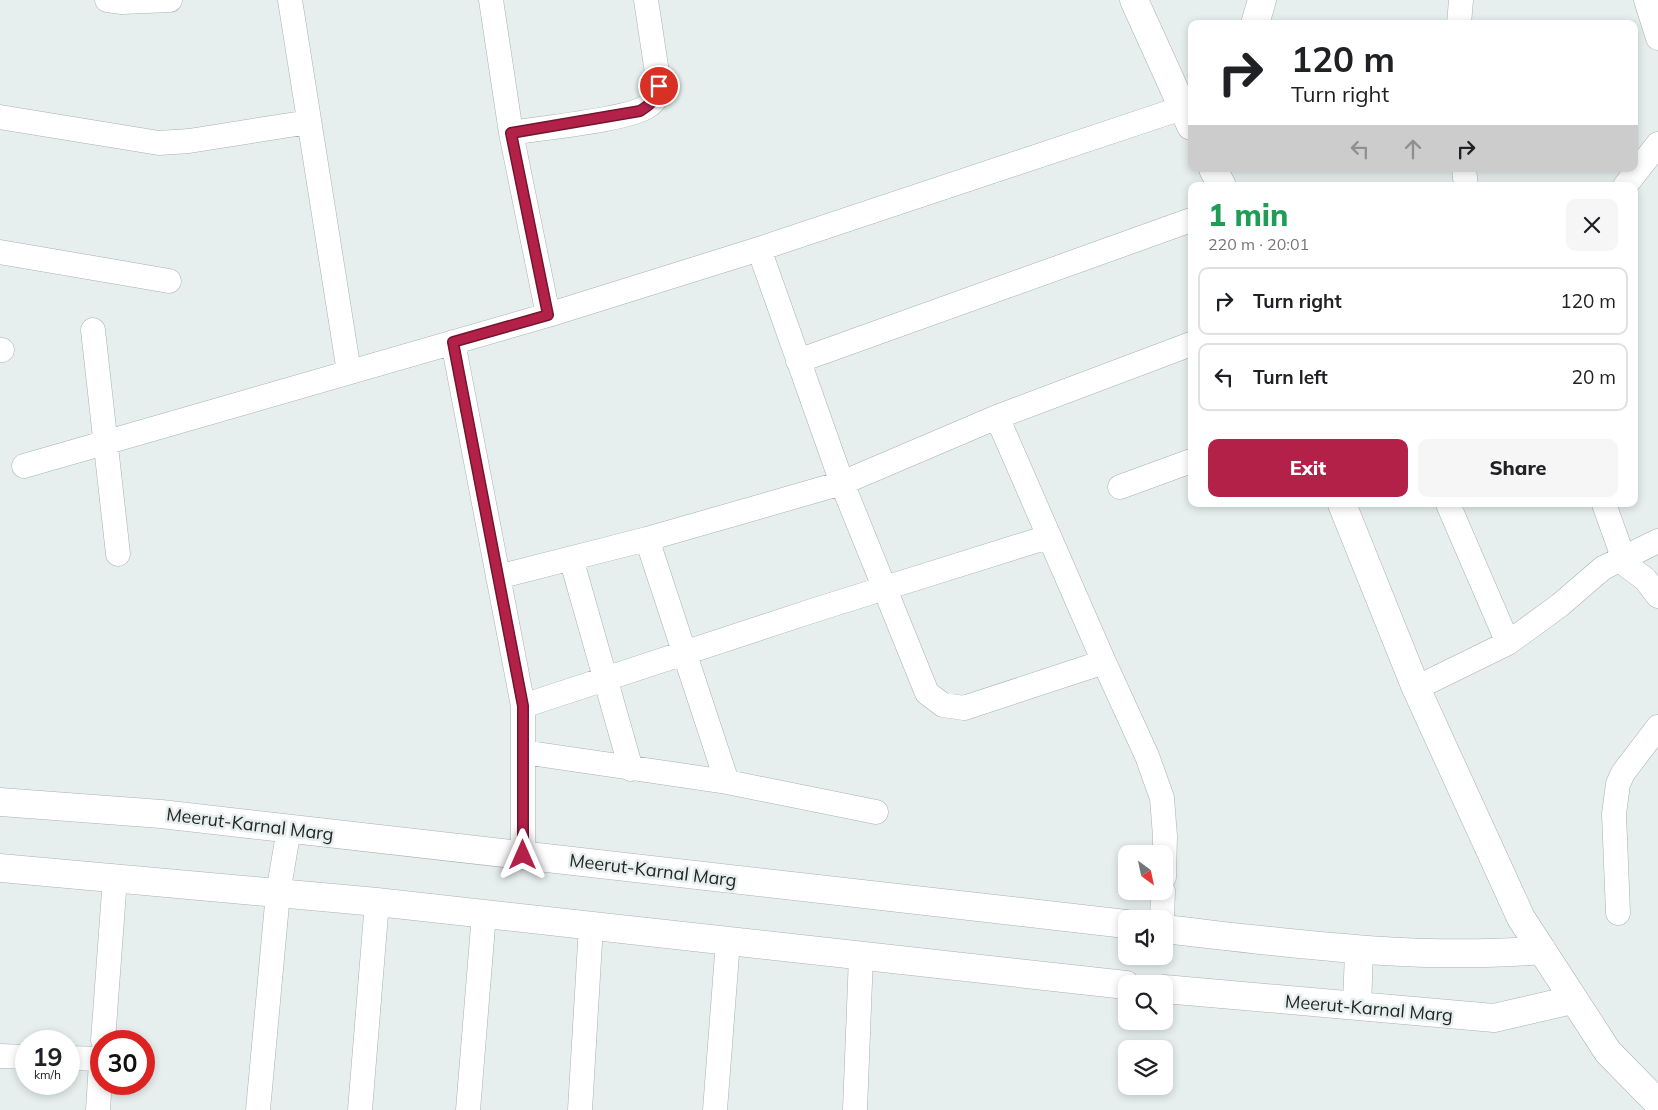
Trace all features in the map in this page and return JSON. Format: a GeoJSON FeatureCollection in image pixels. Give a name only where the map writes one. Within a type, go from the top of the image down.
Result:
{"type":"FeatureCollection","features":[{"type":"Feature","properties":{"kind":"street"},"geometry":{"type":"LineString","coordinates":[[107,0],[122,2],[170,0]]}},
{"type":"Feature","properties":{"kind":"street"},"geometry":{"type":"LineString","coordinates":[[290,0],[349,372]]}},
{"type":"Feature","properties":{"kind":"street"},"geometry":{"type":"LineString","coordinates":[[491,0],[511,133],[548,315]]}},
{"type":"Feature","properties":{"kind":"street"},"geometry":{"type":"LineString","coordinates":[[511,133],[626,115],[650,105],[658,96],[659,86],[646,0]]}},
{"type":"Feature","properties":{"kind":"street"},"geometry":{"type":"LineString","coordinates":[[24,466],[548,315],[759,250],[1188,113],[1134,0]]}},
{"type":"Feature","properties":{"kind":"street"},"geometry":{"type":"LineString","coordinates":[[1255,20],[1262,0]]}},
{"type":"Feature","properties":{"kind":"street"},"geometry":{"type":"LineString","coordinates":[[1459,20],[1461,0]]}},
{"type":"Feature","properties":{"kind":"street"},"geometry":{"type":"LineString","coordinates":[[1646,0],[1658,38]]}},
{"type":"Feature","properties":{"kind":"street"},"geometry":{"type":"LineString","coordinates":[[0,117],[159,143],[188,141],[309,122]]}},
{"type":"Feature","properties":{"kind":"street"},"geometry":{"type":"LineString","coordinates":[[1638,169],[1658,144]]}},
{"type":"Feature","properties":{"kind":"street"},"geometry":{"type":"LineString","coordinates":[[1628,182],[1636,172]]}},
{"type":"Feature","properties":{"kind":"street"},"geometry":{"type":"LineString","coordinates":[[798,361],[1188,221]]}},
{"type":"Feature","properties":{"kind":"street"},"geometry":{"type":"LineString","coordinates":[[759,250],[842,484],[927,693],[943,705],[964,708],[1104,662]]}},
{"type":"Feature","properties":{"kind":"street"},"geometry":{"type":"LineString","coordinates":[[0,252],[169,281]]}},
{"type":"Feature","properties":{"kind":"street"},"geometry":{"type":"LineString","coordinates":[[93,330],[118,554]]}},
{"type":"Feature","properties":{"kind":"street"},"geometry":{"type":"LineString","coordinates":[[453,342],[523,706],[523,855]]}},
{"type":"Feature","properties":{"kind":"street"},"geometry":{"type":"LineString","coordinates":[[498,577],[647,539],[842,484],[998,417],[1188,345]]}},
{"type":"Feature","properties":{"kind":"street"},"geometry":{"type":"LineString","coordinates":[[998,417],[1048,537],[1147,756],[1162,798],[1165,845]]}},
{"type":"Feature","properties":{"kind":"street"},"geometry":{"type":"LineString","coordinates":[[1120,487],[1188,462]]}},
{"type":"Feature","properties":{"kind":"street"},"geometry":{"type":"LineString","coordinates":[[1343,507],[1416,688],[1521,918],[1572,1000],[1608,1052],[1658,1103]]}},
{"type":"Feature","properties":{"kind":"street"},"geometry":{"type":"LineString","coordinates":[[1449,507],[1508,643]]}},
{"type":"Feature","properties":{"kind":"street"},"geometry":{"type":"LineString","coordinates":[[1605,507],[1620,558],[1646,579],[1658,596]]}},
{"type":"Feature","properties":{"kind":"street"},"geometry":{"type":"LineString","coordinates":[[523,706],[884,588],[1048,537]]}},
{"type":"Feature","properties":{"kind":"street"},"geometry":{"type":"LineString","coordinates":[[647,539],[727,782]]}},
{"type":"Feature","properties":{"kind":"street"},"geometry":{"type":"LineString","coordinates":[[1416,688],[1508,643],[1560,605],[1603,568],[1658,541]]}},
{"type":"Feature","properties":{"kind":"street"},"geometry":{"type":"LineString","coordinates":[[571,558],[631,769]]}},
{"type":"Feature","properties":{"kind":"street"},"geometry":{"type":"LineString","coordinates":[[1618,913],[1614,814],[1618,784],[1623,773],[1658,728]]}},
{"type":"Feature","properties":{"kind":"street"},"geometry":{"type":"LineString","coordinates":[[523,752],[727,782],[876,812]]}},
{"type":"Feature","properties":{"kind":"street","name":"Meerut-Karnal Marg"},"geometry":{"type":"LineString","coordinates":[[0,802],[161,814],[1118,923]]}},
{"type":"Feature","properties":{"kind":"street"},"geometry":{"type":"LineString","coordinates":[[258,1110],[278,893],[289,829]]}},
{"type":"Feature","properties":{"kind":"street"},"geometry":{"type":"LineString","coordinates":[[0,868],[377,902],[1118,984]]}},
{"type":"Feature","properties":{"kind":"street"},"geometry":{"type":"LineString","coordinates":[[104,1030],[115,878]]}},
{"type":"Feature","properties":{"kind":"street"},"geometry":{"type":"LineString","coordinates":[[360,1110],[377,902]]}},
{"type":"Feature","properties":{"kind":"street"},"geometry":{"type":"LineString","coordinates":[[468,1110],[484,914]]}},
{"type":"Feature","properties":{"kind":"street"},"geometry":{"type":"LineString","coordinates":[[580,1110],[591,926]]}},
{"type":"Feature","properties":{"kind":"street"},"geometry":{"type":"LineString","coordinates":[[1173,930],[1359,951],[1500,954],[1542,950]]}},
{"type":"Feature","properties":{"kind":"street"},"geometry":{"type":"LineString","coordinates":[[715,1110],[728,941]]}},
{"type":"Feature","properties":{"kind":"street"},"geometry":{"type":"LineString","coordinates":[[1357,1006],[1359,951]]}},
{"type":"Feature","properties":{"kind":"street"},"geometry":{"type":"LineString","coordinates":[[855,1110],[861,956]]}},
{"type":"Feature","properties":{"kind":"street","name":"Meerut-Karnal Marg"},"geometry":{"type":"LineString","coordinates":[[1173,990],[1494,1018],[1572,1000]]}},
{"type":"Feature","properties":{"kind":"street"},"geometry":{"type":"LineString","coordinates":[[0,1056],[15,1057]]}},
{"type":"Feature","properties":{"kind":"street"},"geometry":{"type":"LineString","coordinates":[[98,1110],[99,1095]]}},
{"type":"Feature","properties":{"kind":"route"},"geometry":{"type":"LineString","coordinates":[[523,855],[523,706],[453,342],[548,315],[511,133],[626,115],[640,111],[650,105],[658,96],[659,86]]}}]}
